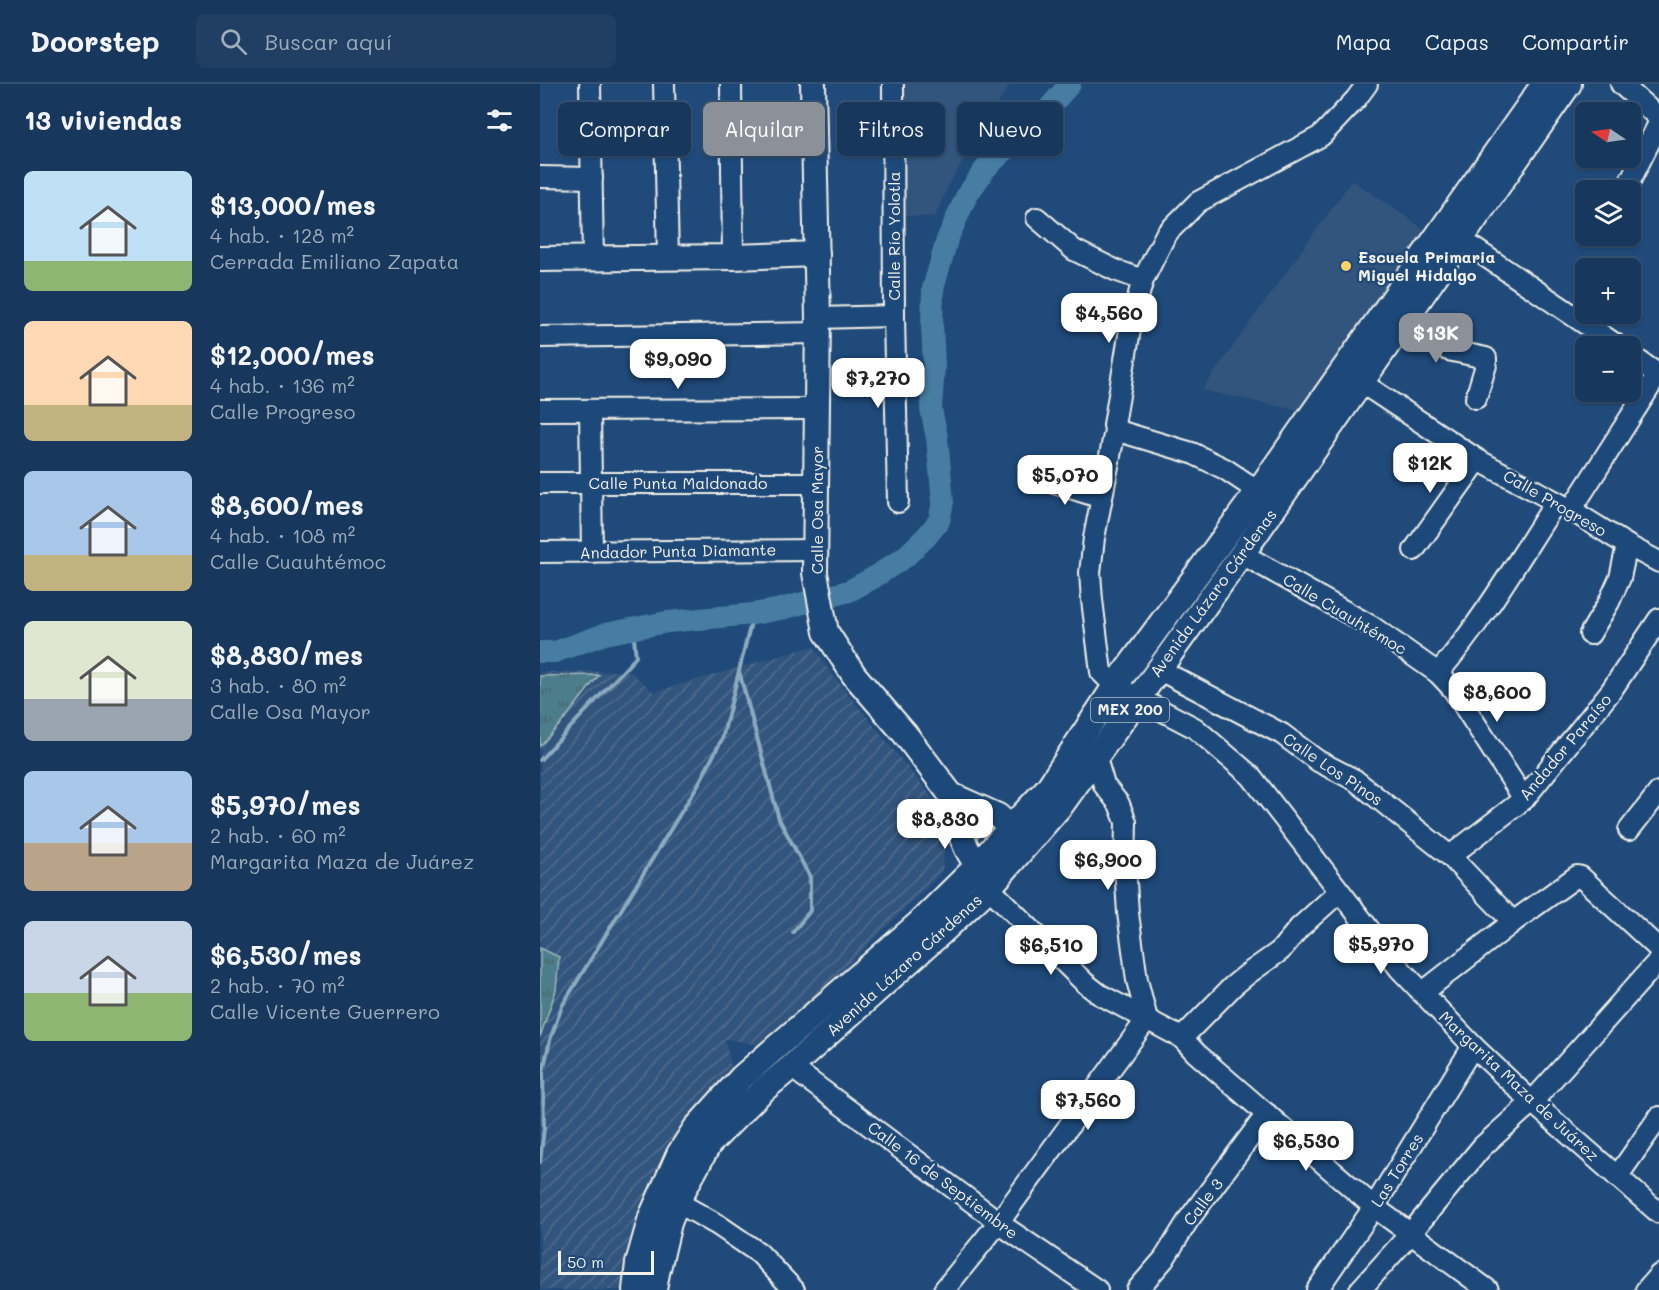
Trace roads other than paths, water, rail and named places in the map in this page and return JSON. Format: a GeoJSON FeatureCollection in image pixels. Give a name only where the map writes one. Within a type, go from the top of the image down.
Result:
{"type":"FeatureCollection","features":[{"type":"Feature","properties":{"kind":"main road","name":"Calle Osa Mayor"},"geometry":{"type":"LineString","coordinates":[[813,84],[818,325],[815,562],[826,632],[854,675],[905,734],[951,795],[956,823],[988,888]]}},
{"type":"Feature","properties":{"kind":"main road","name":"Avenida Lázaro Cárdenas"},"geometry":{"type":"LineString","coordinates":[[654,1290],[667,1233],[677,1202],[709,1144],[762,1091],[942,932],[988,888],[1048,788],[1115,686],[1258,491],[1544,84]]}},
{"type":"Feature","properties":{"kind":"main road","name":"Avenida Lázaro Cárdenas"},"geometry":{"type":"LineString","coordinates":[[635,1290],[638,1263],[651,1217],[679,1154],[695,1129],[742,1077],[918,924],[977,866],[1062,804],[1242,554],[1569,84]]}},
{"type":"Feature","properties":{"kind":"main road"},"geometry":{"type":"LineString","coordinates":[[540,259],[817,254]]}},
{"type":"Feature","properties":{"kind":"main road","name":"Calle Osa Mayor"},"geometry":{"type":"LineString","coordinates":[[951,795],[998,816],[1019,836]]}},
{"type":"Feature","properties":{"kind":"street"},"geometry":{"type":"LineString","coordinates":[[590,84],[593,259]]}},
{"type":"Feature","properties":{"kind":"street"},"geometry":{"type":"LineString","coordinates":[[664,84],[668,257]]}},
{"type":"Feature","properties":{"kind":"street"},"geometry":{"type":"LineString","coordinates":[[731,84],[733,257]]}},
{"type":"Feature","properties":{"kind":"street","name":"Calle Río Yolotla"},"geometry":{"type":"LineString","coordinates":[[893,84],[897,502]]}},
{"type":"Feature","properties":{"kind":"street"},"geometry":{"type":"LineString","coordinates":[[1115,686],[1101,672],[1090,573],[1132,318],[1143,280],[1166,234],[1198,202],[1321,136],[1367,84]]}},
{"type":"Feature","properties":{"kind":"street"},"geometry":{"type":"LineString","coordinates":[[1622,84],[1659,118]]}},
{"type":"Feature","properties":{"kind":"street"},"geometry":{"type":"LineString","coordinates":[[1630,180],[1659,123]]}},
{"type":"Feature","properties":{"kind":"street"},"geometry":{"type":"LineString","coordinates":[[540,177],[592,178]]}},
{"type":"Feature","properties":{"kind":"street"},"geometry":{"type":"LineString","coordinates":[[1037,218],[1074,250],[1115,270],[1143,280]]}},
{"type":"Feature","properties":{"kind":"street"},"geometry":{"type":"LineString","coordinates":[[1460,239],[1603,336]]}},
{"type":"Feature","properties":{"kind":"street"},"geometry":{"type":"LineString","coordinates":[[540,337],[818,325],[894,316]]}},
{"type":"Feature","properties":{"kind":"street"},"geometry":{"type":"LineString","coordinates":[[1406,319],[1434,336],[1448,350],[1486,358],[1476,398]]}},
{"type":"Feature","properties":{"kind":"street"},"geometry":{"type":"LineString","coordinates":[[1438,673],[1457,651],[1564,506],[1658,374],[1641,362]]}},
{"type":"Feature","properties":{"kind":"street","name":"Calle Progreso"},"geometry":{"type":"LineString","coordinates":[[1362,383],[1478,460],[1564,506],[1659,562]]}},
{"type":"Feature","properties":{"kind":"street"},"geometry":{"type":"LineString","coordinates":[[540,410],[817,409]]}},
{"type":"Feature","properties":{"kind":"street"},"geometry":{"type":"LineString","coordinates":[[590,410],[592,552]]}},
{"type":"Feature","properties":{"kind":"street"},"geometry":{"type":"LineString","coordinates":[[1115,430],[1192,453],[1225,468],[1258,491]]}},
{"type":"Feature","properties":{"kind":"street"},"geometry":{"type":"LineString","coordinates":[[1414,550],[1478,460]]}},
{"type":"Feature","properties":{"kind":"street"},"geometry":{"type":"LineString","coordinates":[[1039,478],[1102,498]]}},
{"type":"Feature","properties":{"kind":"street","name":"Calle Punta Maldonado"},"geometry":{"type":"LineString","coordinates":[[540,483],[816,483]]}},
{"type":"Feature","properties":{"kind":"street"},"geometry":{"type":"LineString","coordinates":[[1590,634],[1620,578],[1627,545]]}},
{"type":"Feature","properties":{"kind":"street","name":"Andador Punta Diamante"},"geometry":{"type":"LineString","coordinates":[[540,552],[592,552],[815,562]]}},
{"type":"Feature","properties":{"kind":"street","name":"Calle Cuauhtémoc"},"geometry":{"type":"LineString","coordinates":[[1242,554],[1371,626],[1438,673],[1453,689],[1524,799]]}},
{"type":"Feature","properties":{"kind":"street","name":"Andador Paraíso"},"geometry":{"type":"LineString","coordinates":[[1450,856],[1524,799],[1611,692],[1659,619]]}},
{"type":"Feature","properties":{"kind":"street","name":"Calle Los Pinos"},"geometry":{"type":"LineString","coordinates":[[1158,669],[1282,734],[1318,761],[1355,780],[1450,856],[1514,922]]}},
{"type":"Feature","properties":{"kind":"street","name":"Margarita Maza de Juárez"},"geometry":{"type":"LineString","coordinates":[[1115,686],[1195,728],[1251,776],[1339,892],[1399,968],[1422,993],[1532,1102],[1659,1213]]}},
{"type":"Feature","properties":{"kind":"street"},"geometry":{"type":"LineString","coordinates":[[1096,758],[1104,785],[1119,804],[1126,822],[1125,867],[1128,913],[1137,980],[1147,1019]]}},
{"type":"Feature","properties":{"kind":"street"},"geometry":{"type":"LineString","coordinates":[[1629,830],[1659,792]]}},
{"type":"Feature","properties":{"kind":"street"},"geometry":{"type":"LineString","coordinates":[[1422,993],[1577,876],[1581,877],[1659,950]]}},
{"type":"Feature","properties":{"kind":"street"},"geometry":{"type":"LineString","coordinates":[[988,888],[1085,983],[1099,994],[1182,1038],[1196,1053],[1374,1208],[1488,1290]]}},
{"type":"Feature","properties":{"kind":"street"},"geometry":{"type":"LineString","coordinates":[[1182,1038],[1241,980],[1280,951],[1299,928],[1339,892]]}},
{"type":"Feature","properties":{"kind":"street"},"geometry":{"type":"LineString","coordinates":[[1360,1290],[1411,1233],[1482,1147],[1532,1102],[1659,960]]}},
{"type":"Feature","properties":{"kind":"street"},"geometry":{"type":"LineString","coordinates":[[944,1290],[999,1222],[1147,1019]]}},
{"type":"Feature","properties":{"kind":"street","name":"Las Torres"},"geometry":{"type":"LineString","coordinates":[[1317,1290],[1374,1208],[1473,1046]]}},
{"type":"Feature","properties":{"kind":"street","name":"Calle 16 de Septiembre"},"geometry":{"type":"LineString","coordinates":[[791,1067],[1003,1226],[1097,1290]]}},
{"type":"Feature","properties":{"kind":"street","name":"Calle 3"},"geometry":{"type":"LineString","coordinates":[[1137,1290],[1164,1259],[1189,1219],[1267,1114]]}},
{"type":"Feature","properties":{"kind":"street"},"geometry":{"type":"LineString","coordinates":[[1617,1177],[1659,1117]]}},
{"type":"Feature","properties":{"kind":"street"},"geometry":{"type":"LineString","coordinates":[[677,1202],[718,1225],[759,1253],[794,1290]]}},
{"type":"Feature","properties":{"kind":"street"},"geometry":{"type":"LineString","coordinates":[[1646,1290],[1659,1275]]}},
{"type":"Feature","properties":{"kind":"waterway"},"geometry":{"type":"LineString","coordinates":[[540,652],[555,652],[605,634],[667,622],[753,614],[849,591],[905,557],[926,537],[939,521],[943,502],[937,438],[931,409],[934,366],[932,325],[933,289],[947,240],[966,197],[985,169],[1048,109],[1070,84]]}},
{"type":"Feature","properties":{"kind":"waterway"},"geometry":{"type":"LineString","coordinates":[[753,614],[739,671],[779,819],[810,877],[810,911],[793,932]]}},
{"type":"Feature","properties":{"kind":"waterway"},"geometry":{"type":"LineString","coordinates":[[540,760],[636,657],[633,629]]}},
{"type":"Feature","properties":{"kind":"waterway"},"geometry":{"type":"LineString","coordinates":[[540,1162],[544,1128],[543,1071],[550,1040],[562,1006],[699,783],[722,739],[739,671]]}},
{"type":"Feature","properties":{"kind":"place","name":"Escuela Primaria Miguel Hidalgo"},"geometry":{"type":"Point","coordinates":[1346,266]}}]}
